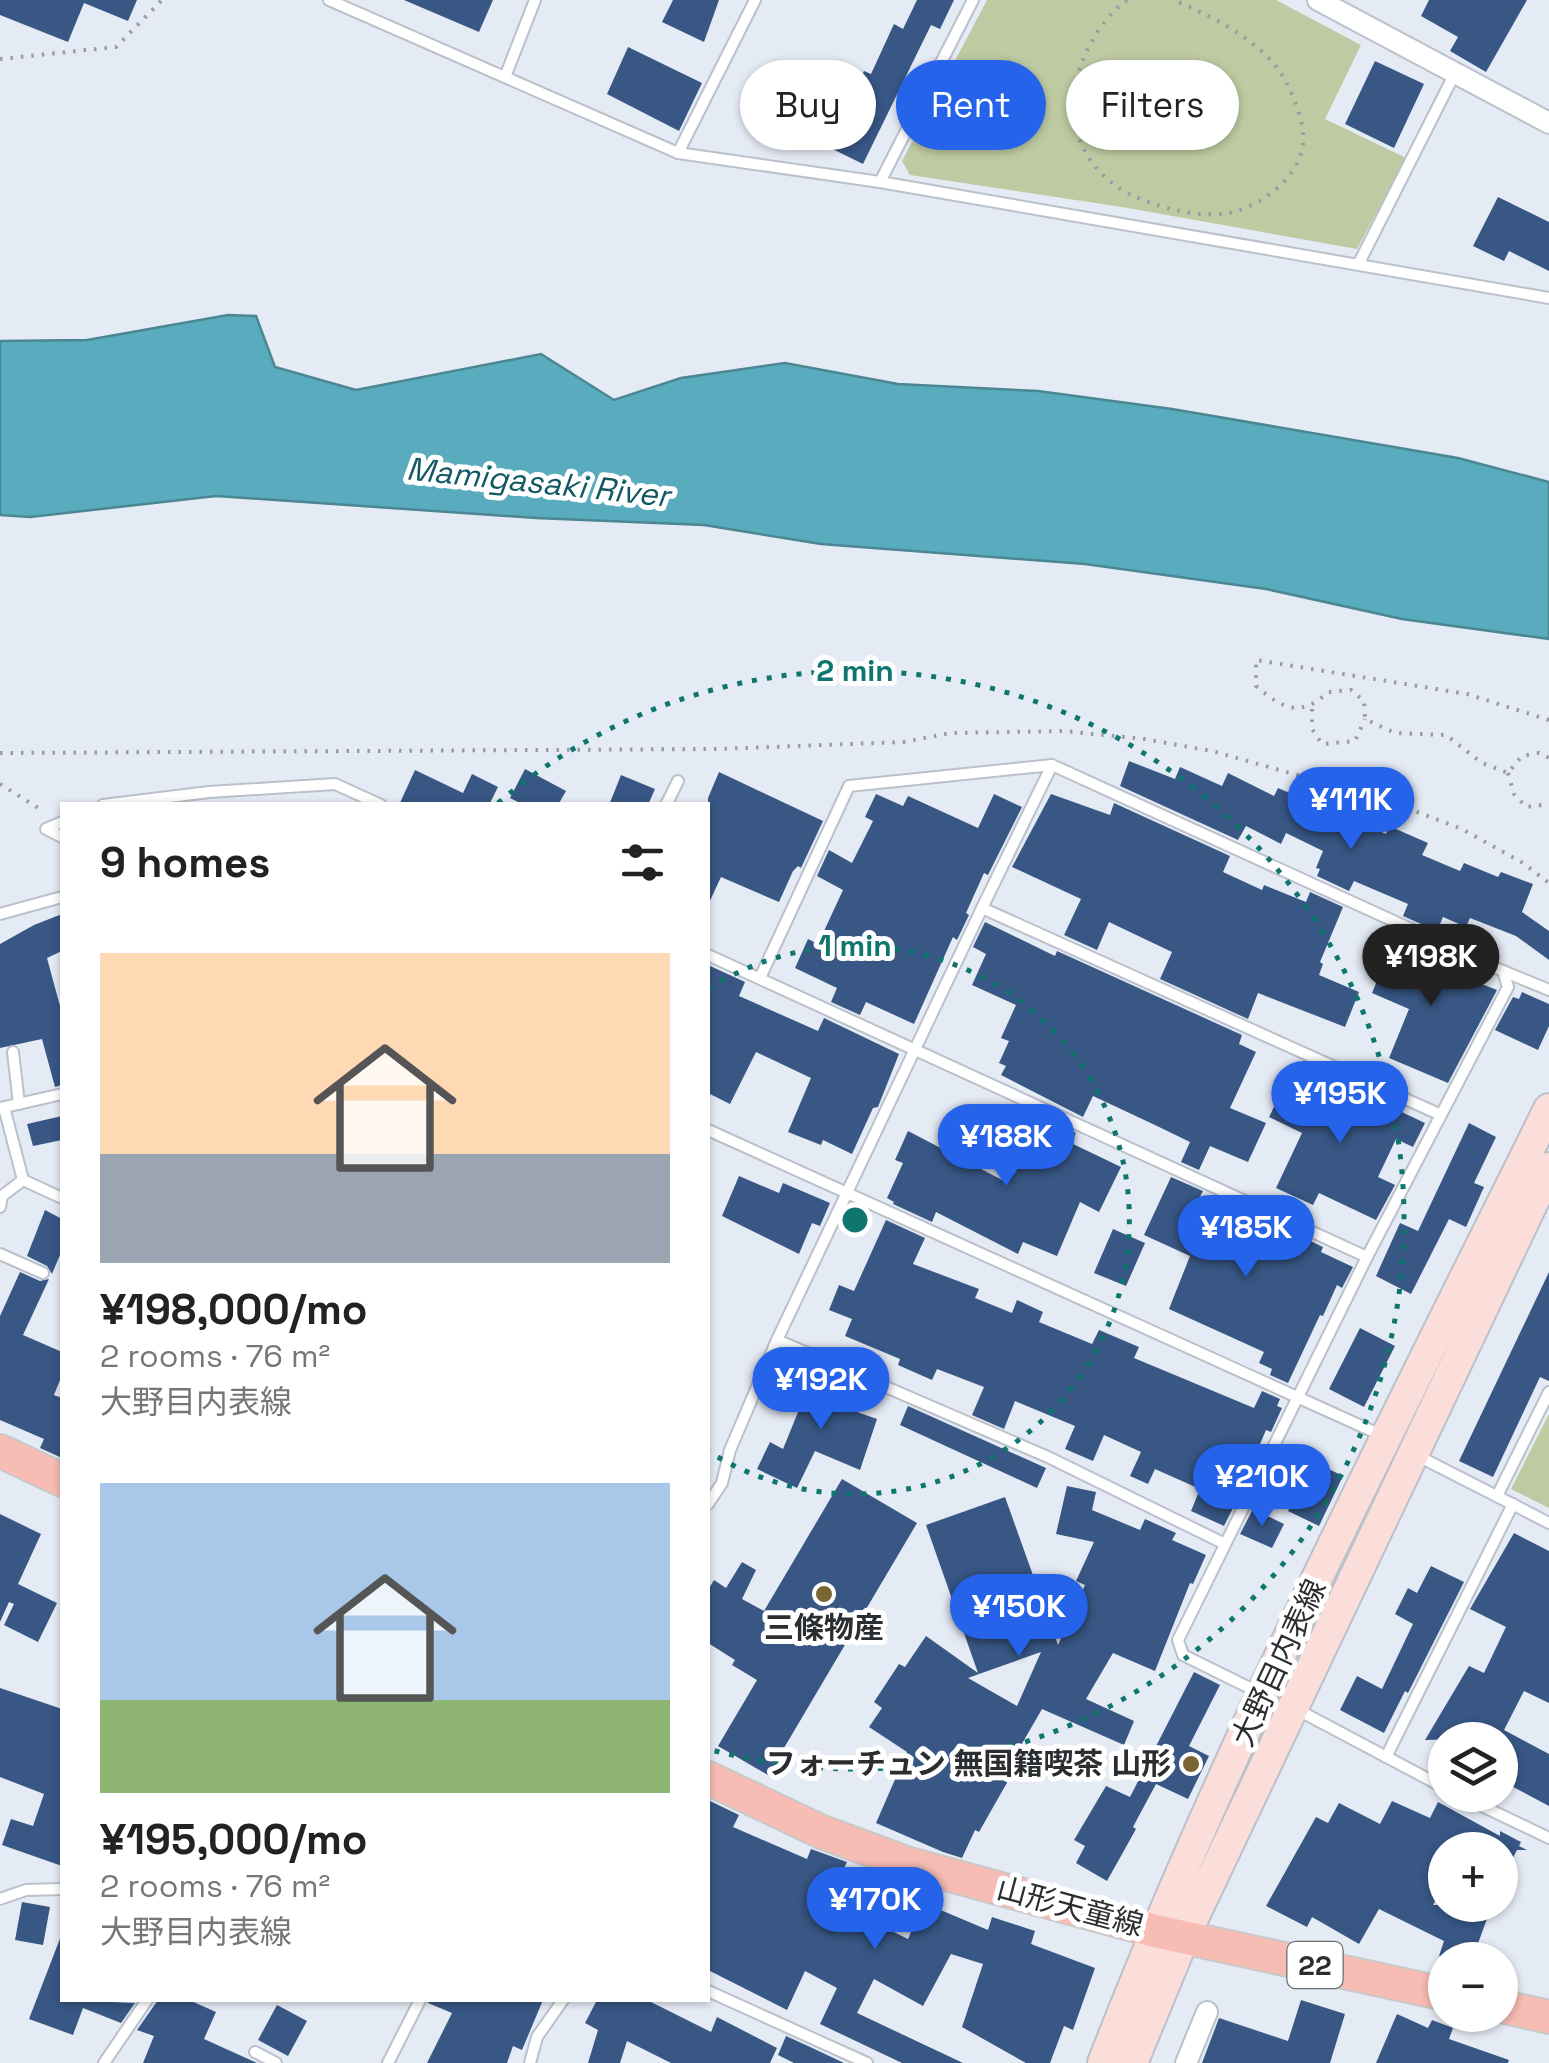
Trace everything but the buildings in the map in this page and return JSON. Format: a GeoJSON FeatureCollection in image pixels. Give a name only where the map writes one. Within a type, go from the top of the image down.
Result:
{"type":"FeatureCollection","features":[{"type":"Feature","properties":{"kind":"main road","name":"大野目内表線"},"geometry":{"type":"LineString","coordinates":[[1103,2063],[1169,1934],[1400,1446],[1549,1109]]}},
{"type":"Feature","properties":{"kind":"main road","name":"大野目内表線"},"geometry":{"type":"LineString","coordinates":[[1400,1446],[1549,1168]]}},
{"type":"Feature","properties":{"kind":"main road"},"geometry":{"type":"LineString","coordinates":[[0,1451],[60,1479]]}},
{"type":"Feature","properties":{"kind":"main road","name":"山形天童線"},"geometry":{"type":"LineString","coordinates":[[710,1779],[822,1832],[906,1863],[1169,1934],[1428,1990]]}},
{"type":"Feature","properties":{"kind":"main road","name":"大野目内表線"},"geometry":{"type":"LineString","coordinates":[[1132,2063],[1169,1934]]}},
{"type":"Feature","properties":{"kind":"main road"},"geometry":{"type":"LineString","coordinates":[[1518,2010],[1549,2017]]}},
{"type":"Feature","properties":{"kind":"street"},"geometry":{"type":"LineString","coordinates":[[1318,0],[1549,123]]}},
{"type":"Feature","properties":{"kind":"street"},"geometry":{"type":"LineString","coordinates":[[1186,2063],[1207,2012]]}},
{"type":"Feature","properties":{"kind":"lane"},"geometry":{"type":"LineString","coordinates":[[329,0],[678,153],[880,182],[1549,298]]}},
{"type":"Feature","properties":{"kind":"lane"},"geometry":{"type":"LineString","coordinates":[[505,77],[535,0]]}},
{"type":"Feature","properties":{"kind":"lane"},"geometry":{"type":"LineString","coordinates":[[678,153],[755,0]]}},
{"type":"Feature","properties":{"kind":"lane"},"geometry":{"type":"LineString","coordinates":[[880,182],[973,0]]}},
{"type":"Feature","properties":{"kind":"lane"},"geometry":{"type":"LineString","coordinates":[[1359,263],[1455,73]]}},
{"type":"Feature","properties":{"kind":"lane"},"geometry":{"type":"LineString","coordinates":[[710,1501],[722,1482],[730,1450],[846,1192],[1052,765]]}},
{"type":"Feature","properties":{"kind":"lane"},"geometry":{"type":"LineString","coordinates":[[760,978],[849,786],[1052,765],[1549,990]]}},
{"type":"Feature","properties":{"kind":"lane"},"geometry":{"type":"LineString","coordinates":[[667,802],[678,780]]}},
{"type":"Feature","properties":{"kind":"lane"},"geometry":{"type":"LineString","coordinates":[[127,802],[335,784],[374,802]]}},
{"type":"Feature","properties":{"kind":"lane"},"geometry":{"type":"LineString","coordinates":[[46,829],[60,823]]}},
{"type":"Feature","properties":{"kind":"lane"},"geometry":{"type":"LineString","coordinates":[[46,829],[60,835]]}},
{"type":"Feature","properties":{"kind":"lane"},"geometry":{"type":"LineString","coordinates":[[0,914],[60,898]]}},
{"type":"Feature","properties":{"kind":"lane"},"geometry":{"type":"LineString","coordinates":[[982,908],[1441,1114]]}},
{"type":"Feature","properties":{"kind":"lane"},"geometry":{"type":"LineString","coordinates":[[710,956],[1367,1257]]}},
{"type":"Feature","properties":{"kind":"lane"},"geometry":{"type":"LineString","coordinates":[[1428,1779],[1184,1655],[1178,1640],[1297,1395],[1508,986],[1503,970]]}},
{"type":"Feature","properties":{"kind":"lane"},"geometry":{"type":"LineString","coordinates":[[13,1052],[19,1104]]}},
{"type":"Feature","properties":{"kind":"lane"},"geometry":{"type":"LineString","coordinates":[[60,1094],[2,1108],[23,1180],[60,1197]]}},
{"type":"Feature","properties":{"kind":"lane"},"geometry":{"type":"LineString","coordinates":[[710,1131],[1297,1395],[1549,1523]]}},
{"type":"Feature","properties":{"kind":"lane"},"geometry":{"type":"LineString","coordinates":[[0,1207],[2,1196],[23,1180]]}},
{"type":"Feature","properties":{"kind":"lane"},"geometry":{"type":"LineString","coordinates":[[0,1254],[43,1273]]}},
{"type":"Feature","properties":{"kind":"lane"},"geometry":{"type":"LineString","coordinates":[[778,1340],[1048,1458],[1223,1543]]}},
{"type":"Feature","properties":{"kind":"lane"},"geometry":{"type":"LineString","coordinates":[[1497,1496],[1549,1392]]}},
{"type":"Feature","properties":{"kind":"lane"},"geometry":{"type":"LineString","coordinates":[[1386,1757],[1513,1504]]}},
{"type":"Feature","properties":{"kind":"lane"},"geometry":{"type":"LineString","coordinates":[[1493,1812],[1546,1838],[1549,1825]]}},
{"type":"Feature","properties":{"kind":"lane"},"geometry":{"type":"LineString","coordinates":[[0,1898],[26,1890],[60,1889]]}},
{"type":"Feature","properties":{"kind":"lane"},"geometry":{"type":"LineString","coordinates":[[710,1992],[867,2063]]}},
{"type":"Feature","properties":{"kind":"lane"},"geometry":{"type":"LineString","coordinates":[[104,2063],[146,2002]]}},
{"type":"Feature","properties":{"kind":"lane"},"geometry":{"type":"LineString","coordinates":[[388,2063],[419,2002]]}},
{"type":"Feature","properties":{"kind":"lane"},"geometry":{"type":"LineString","coordinates":[[530,2063],[537,2038],[563,2002]]}},
{"type":"Feature","properties":{"kind":"lane"},"geometry":{"type":"LineString","coordinates":[[255,2052],[276,2063]]}},
{"type":"Feature","properties":{"kind":"path"},"geometry":{"type":"LineString","coordinates":[[0,58],[116,47],[162,0]]}},
{"type":"Feature","properties":{"kind":"path"},"geometry":{"type":"LineString","coordinates":[[1126,0],[1104,26],[1076,72],[1071,97],[1074,126],[1084,152],[1105,178],[1129,196],[1172,210],[1202,214],[1242,210],[1262,200],[1285,178],[1303,146],[1302,127],[1284,77],[1258,49],[1173,0]]}},
{"type":"Feature","properties":{"kind":"path"},"geometry":{"type":"LineString","coordinates":[[1312,707],[1312,729],[1322,744],[1354,741],[1365,720],[1364,701],[1350,690],[1328,692],[1312,707],[1296,709],[1272,700],[1256,686],[1256,660],[1468,694],[1549,720]]}},
{"type":"Feature","properties":{"kind":"path"},"geometry":{"type":"LineString","coordinates":[[1365,720],[1395,733],[1446,735],[1482,762],[1508,772]]}},
{"type":"Feature","properties":{"kind":"path"},"geometry":{"type":"LineString","coordinates":[[0,753],[716,749],[903,742],[951,733],[1064,731],[1212,751],[1386,800],[1462,829],[1522,862],[1549,883]]}},
{"type":"Feature","properties":{"kind":"path"},"geometry":{"type":"LineString","coordinates":[[1508,772],[1522,756],[1540,753],[1549,758]]}},
{"type":"Feature","properties":{"kind":"path"},"geometry":{"type":"LineString","coordinates":[[1508,772],[1514,794],[1526,807],[1549,804]]}},
{"type":"Feature","properties":{"kind":"path"},"geometry":{"type":"LineString","coordinates":[[0,784],[43,811],[46,829]]}},
{"type":"Feature","properties":{"kind":"green space"},"geometry":{"type":"Polygon","coordinates":[[[987,0],[1276,0],[1361,45],[1325,119],[1406,158],[1357,249],[1122,207],[910,175],[902,161],[908,150],[1046,150],[1046,60],[955,60],[987,0]]]}},
{"type":"Feature","properties":{"kind":"green space"},"geometry":{"type":"Polygon","coordinates":[[[1549,1414],[1549,1508],[1511,1489],[1549,1414]]]}},
{"type":"Feature","properties":{"kind":"water","name":"Mamigasaki River"},"geometry":{"type":"Polygon","coordinates":[[[228,315],[256,316],[275,367],[356,390],[541,354],[614,400],[681,378],[785,363],[898,384],[1038,391],[1172,409],[1458,458],[1549,482],[1549,639],[1402,619],[1266,589],[1085,564],[821,544],[704,525],[216,496],[30,517],[0,515],[0,341],[87,340],[228,315]]]}},
{"type":"Feature","properties":{"kind":"place","name":"三條物産"},"geometry":{"type":"Point","coordinates":[824,1594]}},
{"type":"Feature","properties":{"kind":"place","name":"フォーチュン 無国籍喫茶 山形"},"geometry":{"type":"Point","coordinates":[1191,1764]}}]}
